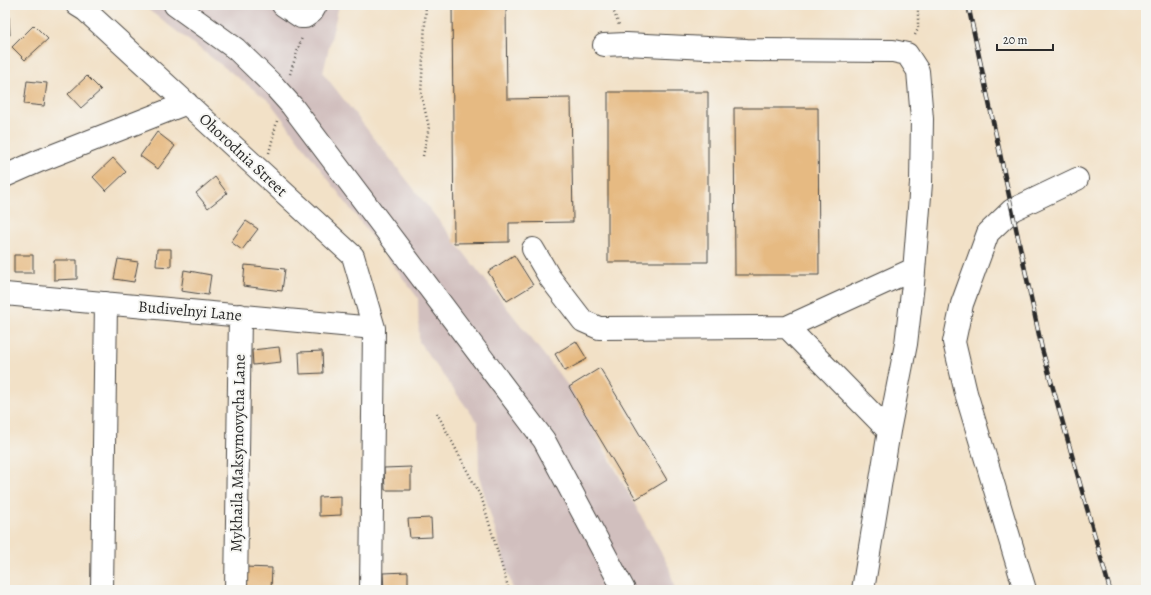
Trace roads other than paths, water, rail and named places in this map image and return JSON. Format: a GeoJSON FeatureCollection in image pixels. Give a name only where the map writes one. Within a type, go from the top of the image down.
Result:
{"type":"FeatureCollection","features":[{"type":"Feature","properties":{"kind":"street","name":"Ohorodnia Street"},"geometry":{"type":"LineString","coordinates":[[77,5],[85,10],[354,256],[374,328],[371,590]]}},
{"type":"Feature","properties":{"kind":"street"},"geometry":{"type":"LineString","coordinates":[[175,5],[236,49],[292,106],[544,440],[624,590]]}},
{"type":"Feature","properties":{"kind":"street"},"geometry":{"type":"LineString","coordinates":[[283,5],[301,17],[305,17],[312,12],[316,5]]}},
{"type":"Feature","properties":{"kind":"street"},"geometry":{"type":"LineString","coordinates":[[604,45],[626,44],[747,50],[893,51],[907,54],[918,71],[922,119],[921,183],[914,269],[906,344],[889,431],[863,590]]}},
{"type":"Feature","properties":{"kind":"street"},"geometry":{"type":"LineString","coordinates":[[5,176],[39,161],[187,104]]}},
{"type":"Feature","properties":{"kind":"street"},"geometry":{"type":"LineString","coordinates":[[1025,590],[966,393],[954,342],[962,304],[988,233],[1012,210],[1078,180]]}},
{"type":"Feature","properties":{"kind":"street"},"geometry":{"type":"LineString","coordinates":[[533,249],[550,278],[583,320],[599,328],[787,327],[914,269]]}},
{"type":"Feature","properties":{"kind":"street","name":"Budivelnyi Lane"},"geometry":{"type":"LineString","coordinates":[[5,294],[374,328]]}},
{"type":"Feature","properties":{"kind":"street"},"geometry":{"type":"LineString","coordinates":[[102,590],[106,303]]}},
{"type":"Feature","properties":{"kind":"street","name":"Mykhaila Maksymovycha Lane"},"geometry":{"type":"LineString","coordinates":[[236,590],[240,315]]}},
{"type":"Feature","properties":{"kind":"street"},"geometry":{"type":"LineString","coordinates":[[787,327],[889,431]]}},
{"type":"Feature","properties":{"kind":"railway"},"geometry":{"type":"LineString","coordinates":[[968,5],[1042,349],[1110,590]]}}]}
